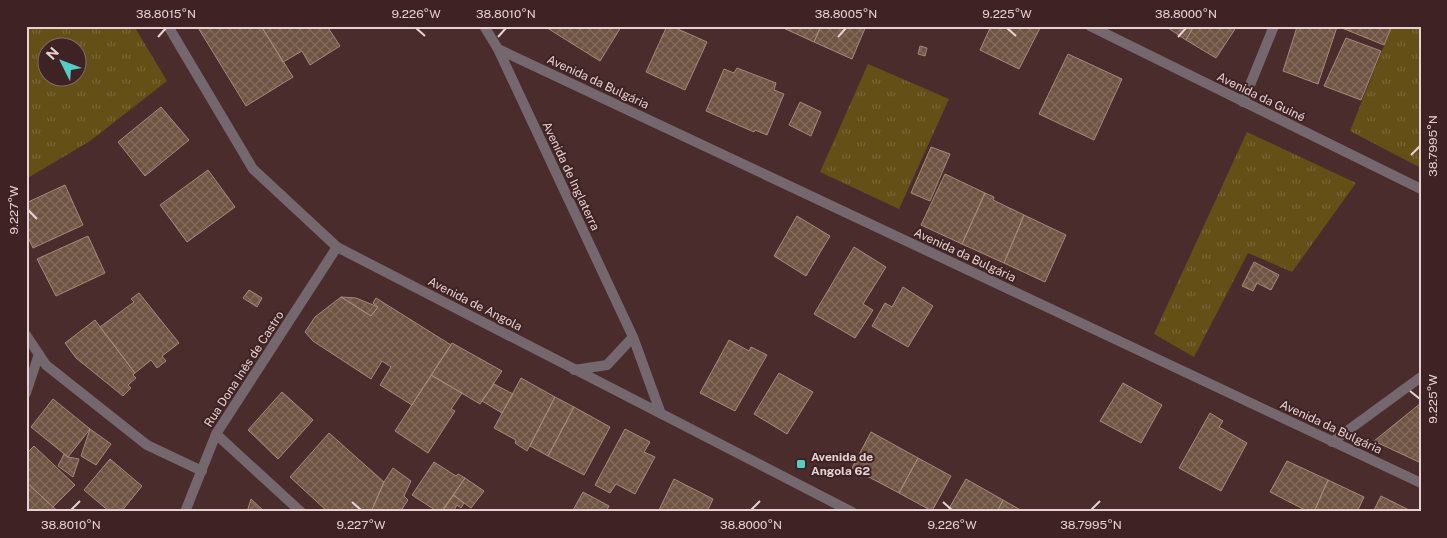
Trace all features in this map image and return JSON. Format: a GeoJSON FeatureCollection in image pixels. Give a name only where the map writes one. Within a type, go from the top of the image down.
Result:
{"type":"FeatureCollection","features":[{"type":"Feature","properties":{"kind":"street","name":"Avenida de Angola"},"geometry":{"type":"LineString","coordinates":[[168,26],[253,169],[337,247],[852,512]]}},
{"type":"Feature","properties":{"kind":"street","name":"Avenida de Inglaterra"},"geometry":{"type":"LineString","coordinates":[[484,26],[498,49],[633,337],[661,414]]}},
{"type":"Feature","properties":{"kind":"street","name":"Avenida da Guiné"},"geometry":{"type":"LineString","coordinates":[[1090,26],[1421,189]]}},
{"type":"Feature","properties":{"kind":"street"},"geometry":{"type":"LineString","coordinates":[[1243,102],[1274,26]]}},
{"type":"Feature","properties":{"kind":"street","name":"Avenida da Bulgária"},"geometry":{"type":"LineString","coordinates":[[498,49],[1421,483]]}},
{"type":"Feature","properties":{"kind":"street","name":"Rua Dona Inês de Castro"},"geometry":{"type":"LineString","coordinates":[[185,512],[216,434],[337,247]]}},
{"type":"Feature","properties":{"kind":"street"},"geometry":{"type":"LineString","coordinates":[[26,334],[46,365],[147,446],[202,471]]}},
{"type":"Feature","properties":{"kind":"street"},"geometry":{"type":"LineString","coordinates":[[574,370],[607,365],[633,337]]}},
{"type":"Feature","properties":{"kind":"street"},"geometry":{"type":"LineString","coordinates":[[26,393],[39,354]]}},
{"type":"Feature","properties":{"kind":"street"},"geometry":{"type":"LineString","coordinates":[[1332,442],[1421,377]]}},
{"type":"Feature","properties":{"kind":"street"},"geometry":{"type":"LineString","coordinates":[[216,434],[301,512]]}},
{"type":"Feature","properties":{"kind":"green space"},"geometry":{"type":"Polygon","coordinates":[[[26,26],[134,26],[167,81],[90,141],[26,179],[26,26]]]}},
{"type":"Feature","properties":{"kind":"green space"},"geometry":{"type":"Polygon","coordinates":[[[1392,26],[1421,26],[1421,168],[1350,131],[1392,26]]]}},
{"type":"Feature","properties":{"kind":"green space"},"geometry":{"type":"Polygon","coordinates":[[[868,64],[949,99],[899,209],[820,172],[868,64]]]}},
{"type":"Feature","properties":{"kind":"green space"},"geometry":{"type":"Polygon","coordinates":[[[1247,132],[1356,183],[1292,272],[1248,253],[1194,357],[1154,334],[1247,132]]]}},
{"type":"Feature","properties":{"kind":"building"},"geometry":{"type":"Polygon","coordinates":[[[197,26],[261,26],[293,77],[246,106],[197,26]]]}},
{"type":"Feature","properties":{"kind":"building"},"geometry":{"type":"Polygon","coordinates":[[[261,26],[327,26],[340,46],[310,65],[302,51],[283,62],[261,26]]]}},
{"type":"Feature","properties":{"kind":"building"},"geometry":{"type":"Polygon","coordinates":[[[544,26],[619,26],[621,27],[600,61],[544,26]]]}},
{"type":"Feature","properties":{"kind":"building"},"geometry":{"type":"Polygon","coordinates":[[[667,26],[707,42],[685,90],[646,72],[667,26]]]}},
{"type":"Feature","properties":{"kind":"building"},"geometry":{"type":"Polygon","coordinates":[[[779,26],[821,26],[814,42],[779,26]]]}},
{"type":"Feature","properties":{"kind":"building"},"geometry":{"type":"Polygon","coordinates":[[[821,26],[866,26],[852,59],[814,42],[821,26]]]}},
{"type":"Feature","properties":{"kind":"building"},"geometry":{"type":"Polygon","coordinates":[[[991,26],[1036,26],[1040,28],[1019,69],[980,50],[991,26]]]}},
{"type":"Feature","properties":{"kind":"building"},"geometry":{"type":"Polygon","coordinates":[[[1165,26],[1194,26],[1186,40],[1165,26]]]}},
{"type":"Feature","properties":{"kind":"building"},"geometry":{"type":"Polygon","coordinates":[[[1194,26],[1237,26],[1216,58],[1186,40],[1194,26]]]}},
{"type":"Feature","properties":{"kind":"building"},"geometry":{"type":"Polygon","coordinates":[[[1301,26],[1337,27],[1318,84],[1283,71],[1297,27],[1301,28],[1301,26]]]}},
{"type":"Feature","properties":{"kind":"building"},"geometry":{"type":"Polygon","coordinates":[[[1343,26],[1392,26],[1384,45],[1342,28],[1343,26]]]}},
{"type":"Feature","properties":{"kind":"building"},"geometry":{"type":"Polygon","coordinates":[[[1346,38],[1381,51],[1361,100],[1324,86],[1346,38]]]}},
{"type":"Feature","properties":{"kind":"building"},"geometry":{"type":"Polygon","coordinates":[[[920,46],[927,48],[925,56],[918,54],[920,46]]]}},
{"type":"Feature","properties":{"kind":"building"},"geometry":{"type":"Polygon","coordinates":[[[1068,54],[1122,79],[1094,140],[1039,114],[1068,54]]]}},
{"type":"Feature","properties":{"kind":"building"},"geometry":{"type":"Polygon","coordinates":[[[737,68],[776,83],[774,90],[784,94],[767,135],[755,130],[754,132],[706,111],[724,69],[734,73],[737,68]]]}},
{"type":"Feature","properties":{"kind":"building"},"geometry":{"type":"Polygon","coordinates":[[[800,102],[821,112],[811,136],[789,125],[800,102]]]}},
{"type":"Feature","properties":{"kind":"building"},"geometry":{"type":"Polygon","coordinates":[[[161,107],[189,140],[145,176],[118,142],[161,107]]]}},
{"type":"Feature","properties":{"kind":"building"},"geometry":{"type":"Polygon","coordinates":[[[931,147],[950,154],[930,201],[911,193],[931,147]]]}},
{"type":"Feature","properties":{"kind":"building"},"geometry":{"type":"Polygon","coordinates":[[[208,170],[235,207],[187,242],[160,205],[208,170]]]}},
{"type":"Feature","properties":{"kind":"building"},"geometry":{"type":"Polygon","coordinates":[[[945,174],[985,193],[962,244],[921,225],[945,174]]]}},
{"type":"Feature","properties":{"kind":"building"},"geometry":{"type":"Polygon","coordinates":[[[65,185],[83,225],[33,248],[26,233],[29,231],[26,224],[26,203],[65,185]]]}},
{"type":"Feature","properties":{"kind":"building"},"geometry":{"type":"Polygon","coordinates":[[[985,193],[994,197],[993,200],[1024,215],[1004,263],[962,244],[985,193]]]}},
{"type":"Feature","properties":{"kind":"building"},"geometry":{"type":"Polygon","coordinates":[[[1024,215],[1066,235],[1045,282],[1004,263],[1024,215]]]}},
{"type":"Feature","properties":{"kind":"building"},"geometry":{"type":"Polygon","coordinates":[[[797,216],[830,236],[806,276],[774,256],[797,216]]]}},
{"type":"Feature","properties":{"kind":"building"},"geometry":{"type":"Polygon","coordinates":[[[88,236],[105,273],[56,296],[37,259],[88,236]]]}},
{"type":"Feature","properties":{"kind":"building"},"geometry":{"type":"Polygon","coordinates":[[[854,247],[886,267],[863,304],[873,310],[855,338],[814,314],[854,247]]]}},
{"type":"Feature","properties":{"kind":"building"},"geometry":{"type":"Polygon","coordinates":[[[1254,262],[1279,275],[1271,290],[1257,283],[1253,291],[1242,286],[1254,262]]]}},
{"type":"Feature","properties":{"kind":"building"},"geometry":{"type":"Polygon","coordinates":[[[903,287],[933,306],[908,347],[872,326],[885,303],[892,307],[903,287]]]}},
{"type":"Feature","properties":{"kind":"building"},"geometry":{"type":"Polygon","coordinates":[[[249,290],[262,298],[257,307],[243,298],[249,290]]]}},
{"type":"Feature","properties":{"kind":"building"},"geometry":{"type":"Polygon","coordinates":[[[139,293],[179,343],[162,356],[166,361],[157,368],[151,360],[135,373],[100,327],[134,302],[131,299],[139,293]]]}},
{"type":"Feature","properties":{"kind":"building"},"geometry":{"type":"Polygon","coordinates":[[[341,297],[356,298],[378,307],[371,316],[341,297]]]}},
{"type":"Feature","properties":{"kind":"building"},"geometry":{"type":"Polygon","coordinates":[[[341,297],[371,316],[378,307],[373,303],[376,298],[451,345],[412,405],[380,385],[391,367],[382,361],[371,379],[313,341],[305,332],[315,317],[341,297]]]}},
{"type":"Feature","properties":{"kind":"building"},"geometry":{"type":"Polygon","coordinates":[[[95,320],[135,373],[133,375],[136,378],[128,385],[131,388],[123,396],[76,358],[65,343],[95,320]]]}},
{"type":"Feature","properties":{"kind":"building"},"geometry":{"type":"Polygon","coordinates":[[[729,340],[749,351],[751,347],[767,355],[735,411],[700,393],[729,340]]]}},
{"type":"Feature","properties":{"kind":"building"},"geometry":{"type":"Polygon","coordinates":[[[452,343],[502,371],[480,404],[431,375],[452,343]]]}},
{"type":"Feature","properties":{"kind":"building"},"geometry":{"type":"Polygon","coordinates":[[[779,373],[813,392],[787,434],[754,414],[779,373]]]}},
{"type":"Feature","properties":{"kind":"building"},"geometry":{"type":"Polygon","coordinates":[[[431,375],[462,393],[451,409],[455,411],[428,453],[395,431],[431,375]]]}},
{"type":"Feature","properties":{"kind":"building"},"geometry":{"type":"Polygon","coordinates":[[[521,378],[555,397],[527,451],[515,443],[516,440],[494,428],[521,378]]]}},
{"type":"Feature","properties":{"kind":"building"},"geometry":{"type":"Polygon","coordinates":[[[1123,383],[1162,405],[1141,443],[1100,421],[1123,383]]]}},
{"type":"Feature","properties":{"kind":"building"},"geometry":{"type":"Polygon","coordinates":[[[494,384],[513,394],[502,413],[482,401],[494,384]]]}},
{"type":"Feature","properties":{"kind":"building"},"geometry":{"type":"Polygon","coordinates":[[[282,392],[313,420],[278,459],[248,430],[282,392]]]}},
{"type":"Feature","properties":{"kind":"building"},"geometry":{"type":"Polygon","coordinates":[[[555,397],[574,407],[548,456],[530,446],[555,397]]]}},
{"type":"Feature","properties":{"kind":"building"},"geometry":{"type":"Polygon","coordinates":[[[53,399],[90,429],[68,457],[31,427],[53,399]]]}},
{"type":"Feature","properties":{"kind":"building"},"geometry":{"type":"Polygon","coordinates":[[[1421,403],[1421,463],[1374,441],[1421,403]]]}},
{"type":"Feature","properties":{"kind":"building"},"geometry":{"type":"Polygon","coordinates":[[[574,407],[610,427],[584,475],[548,456],[574,407]]]}},
{"type":"Feature","properties":{"kind":"building"},"geometry":{"type":"Polygon","coordinates":[[[1210,413],[1223,421],[1219,427],[1247,443],[1221,491],[1179,468],[1210,413]]]}},
{"type":"Feature","properties":{"kind":"building"},"geometry":{"type":"Polygon","coordinates":[[[90,429],[111,444],[96,465],[81,456],[90,429]]]}},
{"type":"Feature","properties":{"kind":"building"},"geometry":{"type":"Polygon","coordinates":[[[625,429],[650,442],[644,452],[655,457],[635,494],[616,484],[610,493],[595,485],[625,429]]]}},
{"type":"Feature","properties":{"kind":"building"},"geometry":{"type":"Polygon","coordinates":[[[871,432],[918,458],[899,493],[852,468],[871,432]]]}},
{"type":"Feature","properties":{"kind":"building"},"geometry":{"type":"Polygon","coordinates":[[[329,433],[384,482],[371,512],[328,512],[290,477],[329,433]]]}},
{"type":"Feature","properties":{"kind":"building"},"geometry":{"type":"Polygon","coordinates":[[[34,446],[75,485],[53,507],[26,482],[26,454],[34,446]]]}},
{"type":"Feature","properties":{"kind":"building"},"geometry":{"type":"Polygon","coordinates":[[[64,454],[68,457],[79,459],[73,477],[58,466],[64,454]]]}},
{"type":"Feature","properties":{"kind":"building"},"geometry":{"type":"Polygon","coordinates":[[[918,458],[951,476],[932,511],[899,493],[918,458]]]}},
{"type":"Feature","properties":{"kind":"building"},"geometry":{"type":"Polygon","coordinates":[[[110,459],[142,486],[121,512],[110,512],[84,490],[110,459]]]}},
{"type":"Feature","properties":{"kind":"building"},"geometry":{"type":"Polygon","coordinates":[[[1287,461],[1328,480],[1314,512],[1309,512],[1270,492],[1287,461]]]}},
{"type":"Feature","properties":{"kind":"building"},"geometry":{"type":"Polygon","coordinates":[[[434,462],[456,476],[458,474],[465,478],[442,512],[438,512],[412,495],[434,462]]]}},
{"type":"Feature","properties":{"kind":"building"},"geometry":{"type":"Polygon","coordinates":[[[393,468],[411,481],[404,496],[408,500],[400,512],[371,512],[384,482],[393,468]]]}},
{"type":"Feature","properties":{"kind":"building"},"geometry":{"type":"Polygon","coordinates":[[[465,478],[484,491],[471,508],[453,495],[465,478]]]}},
{"type":"Feature","properties":{"kind":"building"},"geometry":{"type":"Polygon","coordinates":[[[674,479],[713,499],[707,512],[658,512],[674,479]]]}},
{"type":"Feature","properties":{"kind":"building"},"geometry":{"type":"Polygon","coordinates":[[[966,479],[1003,500],[997,512],[947,512],[966,479]]]}},
{"type":"Feature","properties":{"kind":"building"},"geometry":{"type":"Polygon","coordinates":[[[1328,480],[1364,497],[1357,512],[1314,512],[1328,480]]]}},
{"type":"Feature","properties":{"kind":"building"},"geometry":{"type":"Polygon","coordinates":[[[26,482],[53,507],[59,512],[26,512],[26,482]]]}},
{"type":"Feature","properties":{"kind":"building"},"geometry":{"type":"Polygon","coordinates":[[[583,492],[609,506],[606,512],[572,512],[583,492]]]}},
{"type":"Feature","properties":{"kind":"building"},"geometry":{"type":"Polygon","coordinates":[[[453,495],[464,503],[461,508],[457,505],[453,512],[442,511],[453,495]]]}},
{"type":"Feature","properties":{"kind":"building"},"geometry":{"type":"Polygon","coordinates":[[[1381,496],[1413,512],[1373,512],[1381,496]]]}},
{"type":"Feature","properties":{"kind":"building"},"geometry":{"type":"Polygon","coordinates":[[[251,499],[265,512],[247,512],[251,499]]]}},
{"type":"Feature","properties":{"kind":"building"},"geometry":{"type":"Polygon","coordinates":[[[1003,500],[1024,512],[997,512],[1003,500]]]}},
{"type":"Feature","properties":{"kind":"place","name":"Avenida de Angola 62"},"geometry":{"type":"Point","coordinates":[801,464]}}]}
